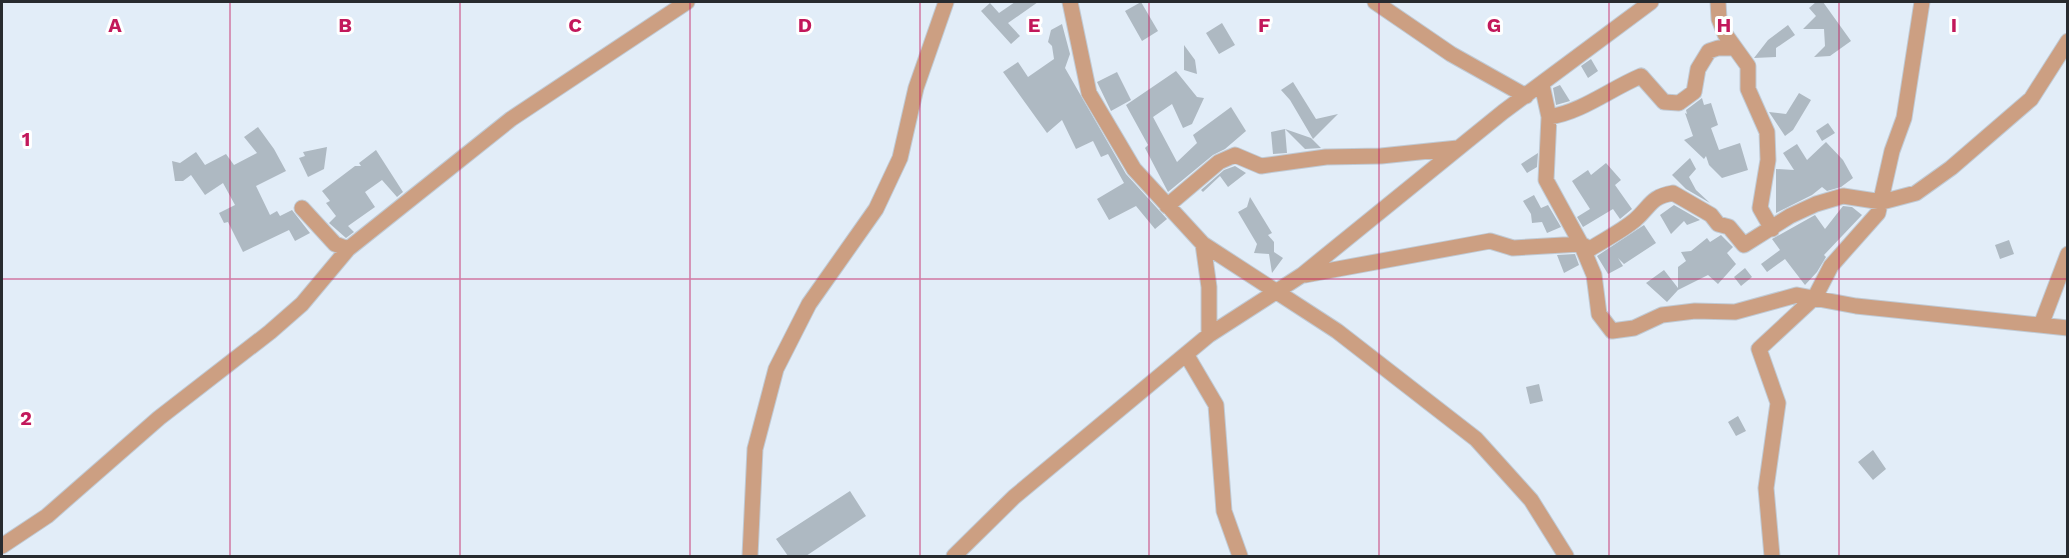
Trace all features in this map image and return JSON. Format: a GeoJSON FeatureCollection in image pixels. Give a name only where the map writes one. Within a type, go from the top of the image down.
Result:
{"type":"FeatureCollection","features":[{"type":"Feature","properties":{"kind":"street"},"geometry":{"type":"LineString","coordinates":[[2,546],[47,516],[150,425],[270,332],[302,304],[348,249],[512,118],[687,2]]}},
{"type":"Feature","properties":{"kind":"street"},"geometry":{"type":"LineString","coordinates":[[750,556],[755,449],[776,369],[809,304],[876,209],[900,158],[916,88],[946,2]]}},
{"type":"Feature","properties":{"kind":"street"},"geometry":{"type":"LineString","coordinates":[[1375,2],[1451,54],[1526,96]]}},
{"type":"Feature","properties":{"kind":"street"},"geometry":{"type":"LineString","coordinates":[[954,556],[1014,496],[1209,335],[1302,275],[1459,148],[1651,2]]}},
{"type":"Feature","properties":{"kind":"street"},"geometry":{"type":"LineString","coordinates":[[1718,2],[1719,19],[1734,48],[1748,66],[1748,89],[1767,132],[1768,153],[1760,208],[1772,229]]}},
{"type":"Feature","properties":{"kind":"street"},"geometry":{"type":"LineString","coordinates":[[1772,556],[1766,488],[1778,403],[1759,349],[1815,297],[1831,266],[1878,213],[1892,150],[1904,118],[1922,2]]}},
{"type":"Feature","properties":{"kind":"street"},"geometry":{"type":"LineString","coordinates":[[1075,3],[1089,93],[1134,169],[1203,244],[1337,331],[1476,439],[1531,500],[1566,556]]}},
{"type":"Feature","properties":{"kind":"street"},"geometry":{"type":"LineString","coordinates":[[1302,275],[1490,242],[1513,248],[1581,244],[1590,249],[1636,219],[1648,203],[1661,195],[1674,193],[1711,215],[1718,224],[1729,227],[1744,245],[1807,208],[1843,196],[1882,202],[1916,193],[1951,168],[2031,99],[2067,41]]}},
{"type":"Feature","properties":{"kind":"street"},"geometry":{"type":"LineString","coordinates":[[1549,117],[1570,113],[1602,94],[1641,76],[1664,102],[1679,103],[1694,92],[1698,69],[1709,51],[1718,48],[1734,48]]}},
{"type":"Feature","properties":{"kind":"street"},"geometry":{"type":"LineString","coordinates":[[1542,85],[1549,117],[1546,180],[1581,244],[1594,275],[1599,314],[1612,331],[1634,328],[1662,315],[1695,311],[1735,312],[1797,295],[1857,306],[2067,328]]}},
{"type":"Feature","properties":{"kind":"street"},"geometry":{"type":"LineString","coordinates":[[1167,206],[1219,162],[1235,155],[1261,166],[1326,157],[1381,156],[1459,148]]}},
{"type":"Feature","properties":{"kind":"street"},"geometry":{"type":"LineString","coordinates":[[302,208],[335,244],[348,249]]}},
{"type":"Feature","properties":{"kind":"street"},"geometry":{"type":"LineString","coordinates":[[1203,244],[1209,287],[1209,335]]}},
{"type":"Feature","properties":{"kind":"street"},"geometry":{"type":"LineString","coordinates":[[2041,326],[2067,254]]}},
{"type":"Feature","properties":{"kind":"street"},"geometry":{"type":"LineString","coordinates":[[1186,354],[1216,405],[1224,511],[1240,556]]}},
{"type":"Feature","properties":{"kind":"building"},"geometry":{"type":"Polygon","coordinates":[[[1015,2],[1038,2],[1008,23],[1020,36],[1011,44],[981,11],[990,3],[999,13],[1015,2]]]}},
{"type":"Feature","properties":{"kind":"building"},"geometry":{"type":"Polygon","coordinates":[[[1141,2],[1158,31],[1142,41],[1125,11],[1141,2]]]}},
{"type":"Feature","properties":{"kind":"building"},"geometry":{"type":"Polygon","coordinates":[[[1816,2],[1823,2],[1851,41],[1830,56],[1814,57],[1825,46],[1824,29],[1803,29],[1816,16],[1809,8],[1816,2]]]}},
{"type":"Feature","properties":{"kind":"building"},"geometry":{"type":"Polygon","coordinates":[[[1222,23],[1235,45],[1219,54],[1206,33],[1222,23]]]}},
{"type":"Feature","properties":{"kind":"building"},"geometry":{"type":"Polygon","coordinates":[[[1062,24],[1070,54],[1065,68],[1126,174],[1167,219],[1155,229],[1136,206],[1109,220],[1097,199],[1124,183],[1108,154],[1101,157],[1093,141],[1076,149],[1062,120],[1047,133],[1003,72],[1018,62],[1028,77],[1054,59],[1052,46],[1048,42],[1051,30],[1062,24]]]}},
{"type":"Feature","properties":{"kind":"building"},"geometry":{"type":"Polygon","coordinates":[[[1788,25],[1795,35],[1776,48],[1776,57],[1754,58],[1768,40],[1788,25]]]}},
{"type":"Feature","properties":{"kind":"building"},"geometry":{"type":"Polygon","coordinates":[[[1184,45],[1195,60],[1197,74],[1184,70],[1184,45]]]}},
{"type":"Feature","properties":{"kind":"building"},"geometry":{"type":"Polygon","coordinates":[[[1591,59],[1598,71],[1588,78],[1581,66],[1591,59]]]}},
{"type":"Feature","properties":{"kind":"building"},"geometry":{"type":"Polygon","coordinates":[[[1176,71],[1197,97],[1204,98],[1192,124],[1183,128],[1172,104],[1153,117],[1177,162],[1197,143],[1193,135],[1231,107],[1246,131],[1168,192],[1145,148],[1148,145],[1126,105],[1176,71]]]}},
{"type":"Feature","properties":{"kind":"building"},"geometry":{"type":"Polygon","coordinates":[[[1117,72],[1131,100],[1111,111],[1097,82],[1117,72]]]}},
{"type":"Feature","properties":{"kind":"building"},"geometry":{"type":"Polygon","coordinates":[[[1293,82],[1316,119],[1338,114],[1313,139],[1290,100],[1281,90],[1293,82]]]}},
{"type":"Feature","properties":{"kind":"building"},"geometry":{"type":"Polygon","coordinates":[[[1560,85],[1570,101],[1556,105],[1553,88],[1560,85]]]}},
{"type":"Feature","properties":{"kind":"building"},"geometry":{"type":"Polygon","coordinates":[[[1799,93],[1811,100],[1793,130],[1785,136],[1769,112],[1786,114],[1799,93]]]}},
{"type":"Feature","properties":{"kind":"building"},"geometry":{"type":"Polygon","coordinates":[[[1702,98],[1704,105],[1711,103],[1718,125],[1711,128],[1719,150],[1740,143],[1748,170],[1722,178],[1709,165],[1706,156],[1704,159],[1684,140],[1693,136],[1686,110],[1702,98]]]}},
{"type":"Feature","properties":{"kind":"building"},"geometry":{"type":"Polygon","coordinates":[[[1828,123],[1835,133],[1822,141],[1816,131],[1828,123]]]}},
{"type":"Feature","properties":{"kind":"building"},"geometry":{"type":"Polygon","coordinates":[[[258,127],[286,171],[256,186],[270,215],[277,211],[280,216],[292,210],[310,233],[295,241],[289,230],[243,252],[228,222],[224,223],[219,213],[235,205],[223,183],[205,195],[191,175],[183,181],[175,181],[172,161],[180,163],[196,152],[205,165],[226,154],[234,165],[257,153],[244,137],[258,127]]]}},
{"type":"Feature","properties":{"kind":"building"},"geometry":{"type":"Polygon","coordinates":[[[1285,129],[1311,138],[1321,148],[1305,149],[1285,129]]]}},
{"type":"Feature","properties":{"kind":"building"},"geometry":{"type":"Polygon","coordinates":[[[1285,129],[1287,153],[1273,154],[1271,132],[1285,129]]]}},
{"type":"Feature","properties":{"kind":"building"},"geometry":{"type":"Polygon","coordinates":[[[1826,142],[1843,160],[1853,178],[1841,187],[1827,191],[1822,187],[1812,195],[1776,213],[1776,169],[1794,170],[1783,153],[1797,144],[1807,160],[1826,142]]]}},
{"type":"Feature","properties":{"kind":"building"},"geometry":{"type":"Polygon","coordinates":[[[327,147],[324,169],[308,177],[299,158],[305,156],[303,152],[327,147]]]}},
{"type":"Feature","properties":{"kind":"building"},"geometry":{"type":"Polygon","coordinates":[[[376,150],[403,192],[397,197],[382,180],[365,192],[375,207],[348,226],[354,232],[346,238],[329,223],[336,216],[326,203],[330,201],[322,191],[355,166],[361,166],[359,163],[376,150]]]}},
{"type":"Feature","properties":{"kind":"building"},"geometry":{"type":"Polygon","coordinates":[[[1538,153],[1537,167],[1527,173],[1521,164],[1538,153]]]}},
{"type":"Feature","properties":{"kind":"building"},"geometry":{"type":"Polygon","coordinates":[[[1690,158],[1696,169],[1689,177],[1696,190],[1710,203],[1686,189],[1672,175],[1690,158]]]}},
{"type":"Feature","properties":{"kind":"building"},"geometry":{"type":"Polygon","coordinates":[[[1606,163],[1621,180],[1615,185],[1632,209],[1620,219],[1613,209],[1583,227],[1577,217],[1590,209],[1572,181],[1588,170],[1591,175],[1606,163]]]}},
{"type":"Feature","properties":{"kind":"building"},"geometry":{"type":"Polygon","coordinates":[[[1235,166],[1246,173],[1228,187],[1220,176],[1203,192],[1201,190],[1224,170],[1235,166]]]}},
{"type":"Feature","properties":{"kind":"building"},"geometry":{"type":"Polygon","coordinates":[[[1534,195],[1541,208],[1548,205],[1561,227],[1547,233],[1542,222],[1532,223],[1531,214],[1523,201],[1534,195]]]}},
{"type":"Feature","properties":{"kind":"building"},"geometry":{"type":"Polygon","coordinates":[[[1250,197],[1272,233],[1268,235],[1274,242],[1274,252],[1283,258],[1272,273],[1269,254],[1254,253],[1257,244],[1238,212],[1247,207],[1250,197]]]}},
{"type":"Feature","properties":{"kind":"building"},"geometry":{"type":"Polygon","coordinates":[[[1674,205],[1700,220],[1687,225],[1684,221],[1671,234],[1660,215],[1674,205]]]}},
{"type":"Feature","properties":{"kind":"building"},"geometry":{"type":"Polygon","coordinates":[[[1843,206],[1852,207],[1862,215],[1824,255],[1826,257],[1817,272],[1805,285],[1785,259],[1767,272],[1761,264],[1780,250],[1772,239],[1815,215],[1825,229],[1843,206]]]}},
{"type":"Feature","properties":{"kind":"building"},"geometry":{"type":"Polygon","coordinates":[[[1644,225],[1656,243],[1624,264],[1618,258],[1623,266],[1608,274],[1597,256],[1644,225]]]}},
{"type":"Feature","properties":{"kind":"building"},"geometry":{"type":"Polygon","coordinates":[[[1721,235],[1733,247],[1727,253],[1736,264],[1718,284],[1708,275],[1678,290],[1667,302],[1646,283],[1664,270],[1678,288],[1678,267],[1686,261],[1681,252],[1691,251],[1707,238],[1710,242],[1721,235]]]}},
{"type":"Feature","properties":{"kind":"building"},"geometry":{"type":"Polygon","coordinates":[[[2009,240],[2014,254],[2000,259],[1995,245],[2009,240]]]}},
{"type":"Feature","properties":{"kind":"building"},"geometry":{"type":"Polygon","coordinates":[[[1575,254],[1579,265],[1564,273],[1557,255],[1575,254]]]}},
{"type":"Feature","properties":{"kind":"building"},"geometry":{"type":"Polygon","coordinates":[[[1745,268],[1752,277],[1741,286],[1734,277],[1745,268]]]}},
{"type":"Feature","properties":{"kind":"building"},"geometry":{"type":"Polygon","coordinates":[[[1539,384],[1543,401],[1530,404],[1526,387],[1539,384]]]}},
{"type":"Feature","properties":{"kind":"building"},"geometry":{"type":"Polygon","coordinates":[[[1738,416],[1746,431],[1736,436],[1728,422],[1738,416]]]}},
{"type":"Feature","properties":{"kind":"building"},"geometry":{"type":"Polygon","coordinates":[[[1873,450],[1886,469],[1873,480],[1858,462],[1873,450]]]}},
{"type":"Feature","properties":{"kind":"building"},"geometry":{"type":"Polygon","coordinates":[[[850,491],[866,516],[806,556],[788,556],[776,539],[850,491]]]}}]}
